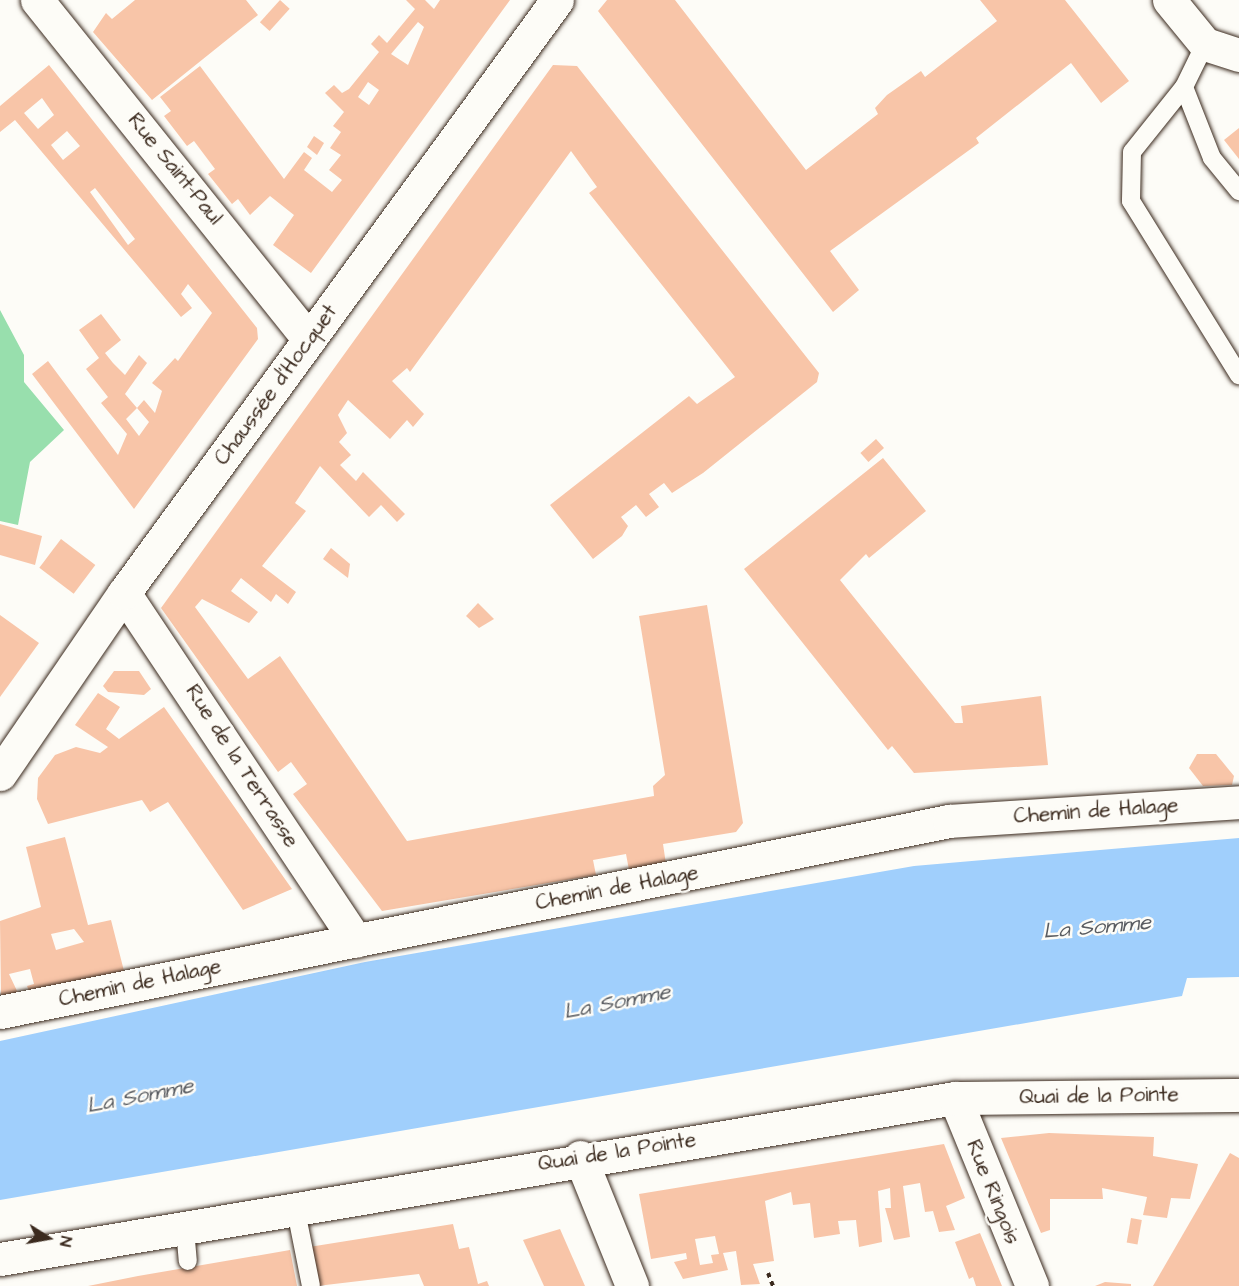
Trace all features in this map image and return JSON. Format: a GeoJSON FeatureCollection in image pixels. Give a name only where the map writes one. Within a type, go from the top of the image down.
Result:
{"type":"FeatureCollection","features":[{"type":"Feature","properties":{"kind":"street","name":"Rue Saint-Paul"},"geometry":{"type":"LineString","coordinates":[[37,0],[309,340]]}},
{"type":"Feature","properties":{"kind":"street","name":"Chaussée d'Hocquet"},"geometry":{"type":"LineString","coordinates":[[0,774],[124,593],[557,0]]}},
{"type":"Feature","properties":{"kind":"street"},"geometry":{"type":"LineString","coordinates":[[1169,0],[1205,44],[1239,55]]}},
{"type":"Feature","properties":{"kind":"street","name":"Rue de la Terrasse"},"geometry":{"type":"LineString","coordinates":[[124,593],[356,941]]}},
{"type":"Feature","properties":{"kind":"street","name":"Chemin de Halage"},"geometry":{"type":"LineString","coordinates":[[0,1012],[949,821],[1239,802]]}},
{"type":"Feature","properties":{"kind":"street"},"geometry":{"type":"LineString","coordinates":[[1205,1095],[1239,1119]]}},
{"type":"Feature","properties":{"kind":"street","name":"Quai de la Pointe"},"geometry":{"type":"LineString","coordinates":[[0,1259],[296,1211],[580,1157],[955,1098],[1239,1095]]}},
{"type":"Feature","properties":{"kind":"street","name":"Rue Ringois"},"geometry":{"type":"LineString","coordinates":[[955,1098],[1032,1286]]}},
{"type":"Feature","properties":{"kind":"street"},"geometry":{"type":"LineString","coordinates":[[580,1157],[632,1286]]}},
{"type":"Feature","properties":{"kind":"lane"},"geometry":{"type":"LineString","coordinates":[[1205,44],[1184,87],[1131,152],[1131,201],[1239,375]]}},
{"type":"Feature","properties":{"kind":"lane"},"geometry":{"type":"LineString","coordinates":[[1184,87],[1212,158],[1239,191]]}},
{"type":"Feature","properties":{"kind":"lane"},"geometry":{"type":"LineString","coordinates":[[296,1211],[311,1286]]}},
{"type":"Feature","properties":{"kind":"lane"},"geometry":{"type":"LineString","coordinates":[[185,1229],[188,1261]]}},
{"type":"Feature","properties":{"kind":"path"},"geometry":{"type":"LineString","coordinates":[[768,1274],[773,1286]]}},
{"type":"Feature","properties":{"kind":"green space"},"geometry":{"type":"Polygon","coordinates":[[[0,310],[24,355],[24,382],[64,430],[30,462],[18,525],[0,521],[0,310]]]}},
{"type":"Feature","properties":{"kind":"water","name":"La Somme"},"geometry":{"type":"Polygon","coordinates":[[[1239,838],[1239,977],[1187,978],[1182,996],[0,1200],[0,1041],[365,962],[914,866],[1239,838]]]}},
{"type":"Feature","properties":{"kind":"building"},"geometry":{"type":"Polygon","coordinates":[[[135,0],[246,0],[258,15],[152,100],[93,32],[106,13],[112,19],[135,0]]]}},
{"type":"Feature","properties":{"kind":"building"},"geometry":{"type":"Polygon","coordinates":[[[280,0],[290,9],[270,31],[260,22],[280,0]]]}},
{"type":"Feature","properties":{"kind":"building"},"geometry":{"type":"Polygon","coordinates":[[[406,0],[425,0],[434,9],[440,0],[510,0],[311,273],[273,245],[294,215],[270,196],[250,215],[238,199],[232,204],[208,174],[215,169],[194,141],[187,146],[164,116],[171,111],[160,97],[200,66],[284,179],[304,152],[312,158],[304,170],[332,192],[342,180],[329,170],[341,155],[330,148],[341,132],[333,126],[344,112],[325,93],[334,85],[342,93],[349,89],[379,52],[371,44],[379,35],[387,43],[415,9],[406,0]],[[418,22],[391,54],[408,65],[424,27],[418,22]],[[368,82],[358,97],[369,105],[379,90],[368,82]]]}},
{"type":"Feature","properties":{"kind":"building"},"geometry":{"type":"Polygon","coordinates":[[[607,0],[675,0],[806,170],[878,114],[875,108],[887,95],[921,71],[925,77],[997,21],[980,0],[1065,0],[1129,81],[1101,103],[1071,63],[976,138],[979,143],[830,251],[859,290],[833,312],[598,11],[607,0]]]}},
{"type":"Feature","properties":{"kind":"building"},"geometry":{"type":"Polygon","coordinates":[[[49,65],[257,328],[258,339],[134,509],[32,374],[48,361],[118,455],[127,434],[101,403],[108,397],[86,369],[99,358],[79,330],[101,314],[121,340],[105,353],[113,363],[125,375],[139,355],[147,363],[125,394],[137,408],[144,400],[155,413],[162,391],[152,383],[175,358],[178,361],[212,313],[188,284],[181,294],[192,308],[181,317],[15,120],[0,132],[0,106],[49,65]],[[42,98],[24,113],[38,129],[54,115],[42,98]],[[67,131],[51,145],[63,160],[80,146],[67,131]],[[95,188],[90,192],[128,245],[135,239],[95,188]],[[137,408],[126,419],[139,436],[149,422],[137,408]]]}},
{"type":"Feature","properties":{"kind":"building"},"geometry":{"type":"Polygon","coordinates":[[[553,65],[577,66],[819,373],[817,382],[703,473],[672,493],[664,483],[649,494],[659,507],[646,517],[636,505],[621,517],[628,526],[622,536],[593,559],[550,505],[689,396],[697,404],[735,377],[589,193],[597,187],[571,151],[410,372],[407,368],[392,381],[424,414],[413,427],[407,420],[390,439],[348,400],[338,415],[347,433],[339,442],[351,455],[340,465],[356,481],[363,472],[405,514],[397,522],[381,505],[369,517],[320,466],[295,503],[306,511],[262,566],[296,592],[288,604],[276,594],[271,602],[241,578],[231,591],[258,612],[249,623],[202,599],[195,607],[248,679],[280,656],[407,841],[654,796],[653,786],[665,775],[639,616],[707,605],[743,823],[736,832],[663,844],[666,864],[629,870],[626,854],[593,860],[596,875],[382,911],[293,794],[307,784],[291,762],[278,772],[161,608],[553,65]]]}},
{"type":"Feature","properties":{"kind":"building"},"geometry":{"type":"Polygon","coordinates":[[[1239,128],[1239,159],[1224,140],[1239,128]]]}},
{"type":"Feature","properties":{"kind":"building"},"geometry":{"type":"Polygon","coordinates":[[[314,136],[324,143],[317,155],[307,147],[314,136]]]}},
{"type":"Feature","properties":{"kind":"building"},"geometry":{"type":"Polygon","coordinates":[[[876,439],[884,448],[868,462],[860,453],[876,439]]]}},
{"type":"Feature","properties":{"kind":"building"},"geometry":{"type":"Polygon","coordinates":[[[883,458],[926,511],[869,558],[866,554],[840,580],[955,723],[963,723],[961,706],[1041,696],[1048,765],[914,773],[892,746],[888,750],[744,569],[883,458]]]}},
{"type":"Feature","properties":{"kind":"building"},"geometry":{"type":"Polygon","coordinates":[[[0,524],[42,536],[35,565],[0,555],[0,524]]]}},
{"type":"Feature","properties":{"kind":"building"},"geometry":{"type":"Polygon","coordinates":[[[61,539],[95,565],[74,594],[39,568],[61,539]]]}},
{"type":"Feature","properties":{"kind":"building"},"geometry":{"type":"Polygon","coordinates":[[[331,548],[350,564],[348,578],[323,559],[331,548]]]}},
{"type":"Feature","properties":{"kind":"building"},"geometry":{"type":"Polygon","coordinates":[[[478,603],[494,619],[479,628],[466,616],[478,603]]]}},
{"type":"Feature","properties":{"kind":"building"},"geometry":{"type":"Polygon","coordinates":[[[0,615],[39,643],[0,697],[0,615]]]}},
{"type":"Feature","properties":{"kind":"building"},"geometry":{"type":"Polygon","coordinates":[[[114,671],[139,671],[151,689],[144,695],[108,692],[103,686],[114,671]]]}},
{"type":"Feature","properties":{"kind":"building"},"geometry":{"type":"Polygon","coordinates":[[[98,693],[120,707],[106,729],[119,739],[164,707],[292,889],[243,910],[168,802],[150,812],[142,800],[48,824],[37,799],[38,778],[55,755],[76,747],[100,753],[108,747],[75,725],[98,693]]]}},
{"type":"Feature","properties":{"kind":"building"},"geometry":{"type":"Polygon","coordinates":[[[1197,754],[1216,754],[1234,776],[1232,785],[1203,786],[1189,768],[1197,754]]]}},
{"type":"Feature","properties":{"kind":"building"},"geometry":{"type":"Polygon","coordinates":[[[65,837],[88,925],[111,920],[124,971],[29,991],[27,986],[34,984],[30,969],[9,974],[18,993],[1,997],[0,921],[41,907],[26,847],[65,837]],[[74,929],[51,934],[56,950],[84,942],[74,929]]]}},
{"type":"Feature","properties":{"kind":"building"},"geometry":{"type":"Polygon","coordinates":[[[1049,1133],[1154,1137],[1153,1156],[1198,1164],[1190,1199],[1171,1198],[1167,1218],[1143,1215],[1147,1197],[1102,1188],[1103,1199],[1050,1199],[1050,1230],[1041,1233],[1001,1138],[1049,1133]]]}},
{"type":"Feature","properties":{"kind":"building"},"geometry":{"type":"Polygon","coordinates":[[[944,1144],[965,1198],[946,1206],[955,1230],[939,1232],[933,1211],[925,1212],[920,1183],[903,1186],[910,1237],[894,1240],[885,1208],[891,1208],[890,1188],[878,1191],[882,1242],[859,1247],[856,1220],[838,1221],[840,1234],[814,1238],[810,1203],[793,1205],[791,1192],[765,1201],[774,1261],[753,1264],[760,1284],[741,1285],[736,1251],[723,1253],[728,1270],[683,1279],[674,1262],[687,1259],[686,1253],[651,1259],[639,1194],[944,1144]],[[715,1236],[695,1239],[700,1265],[713,1263],[711,1255],[719,1254],[715,1236]]]}},
{"type":"Feature","properties":{"kind":"building"},"geometry":{"type":"Polygon","coordinates":[[[1230,1153],[1239,1158],[1239,1286],[1153,1286],[1230,1153]]]}},
{"type":"Feature","properties":{"kind":"building"},"geometry":{"type":"Polygon","coordinates":[[[1131,1218],[1142,1220],[1137,1245],[1127,1243],[1131,1218]]]}},
{"type":"Feature","properties":{"kind":"building"},"geometry":{"type":"Polygon","coordinates":[[[453,1224],[459,1249],[469,1247],[478,1284],[487,1281],[489,1286],[424,1286],[419,1274],[317,1286],[309,1247],[453,1224]]]}},
{"type":"Feature","properties":{"kind":"building"},"geometry":{"type":"Polygon","coordinates":[[[560,1229],[585,1286],[544,1286],[523,1240],[560,1229]]]}},
{"type":"Feature","properties":{"kind":"building"},"geometry":{"type":"Polygon","coordinates":[[[980,1233],[1002,1286],[976,1286],[973,1277],[969,1279],[955,1242],[980,1233]]]}},
{"type":"Feature","properties":{"kind":"building"},"geometry":{"type":"Polygon","coordinates":[[[290,1250],[297,1286],[88,1286],[138,1276],[290,1250]]]}},
{"type":"Feature","properties":{"kind":"building"},"geometry":{"type":"Polygon","coordinates":[[[1105,1282],[1131,1284],[1131,1286],[1095,1286],[1105,1282]]]}}]}
